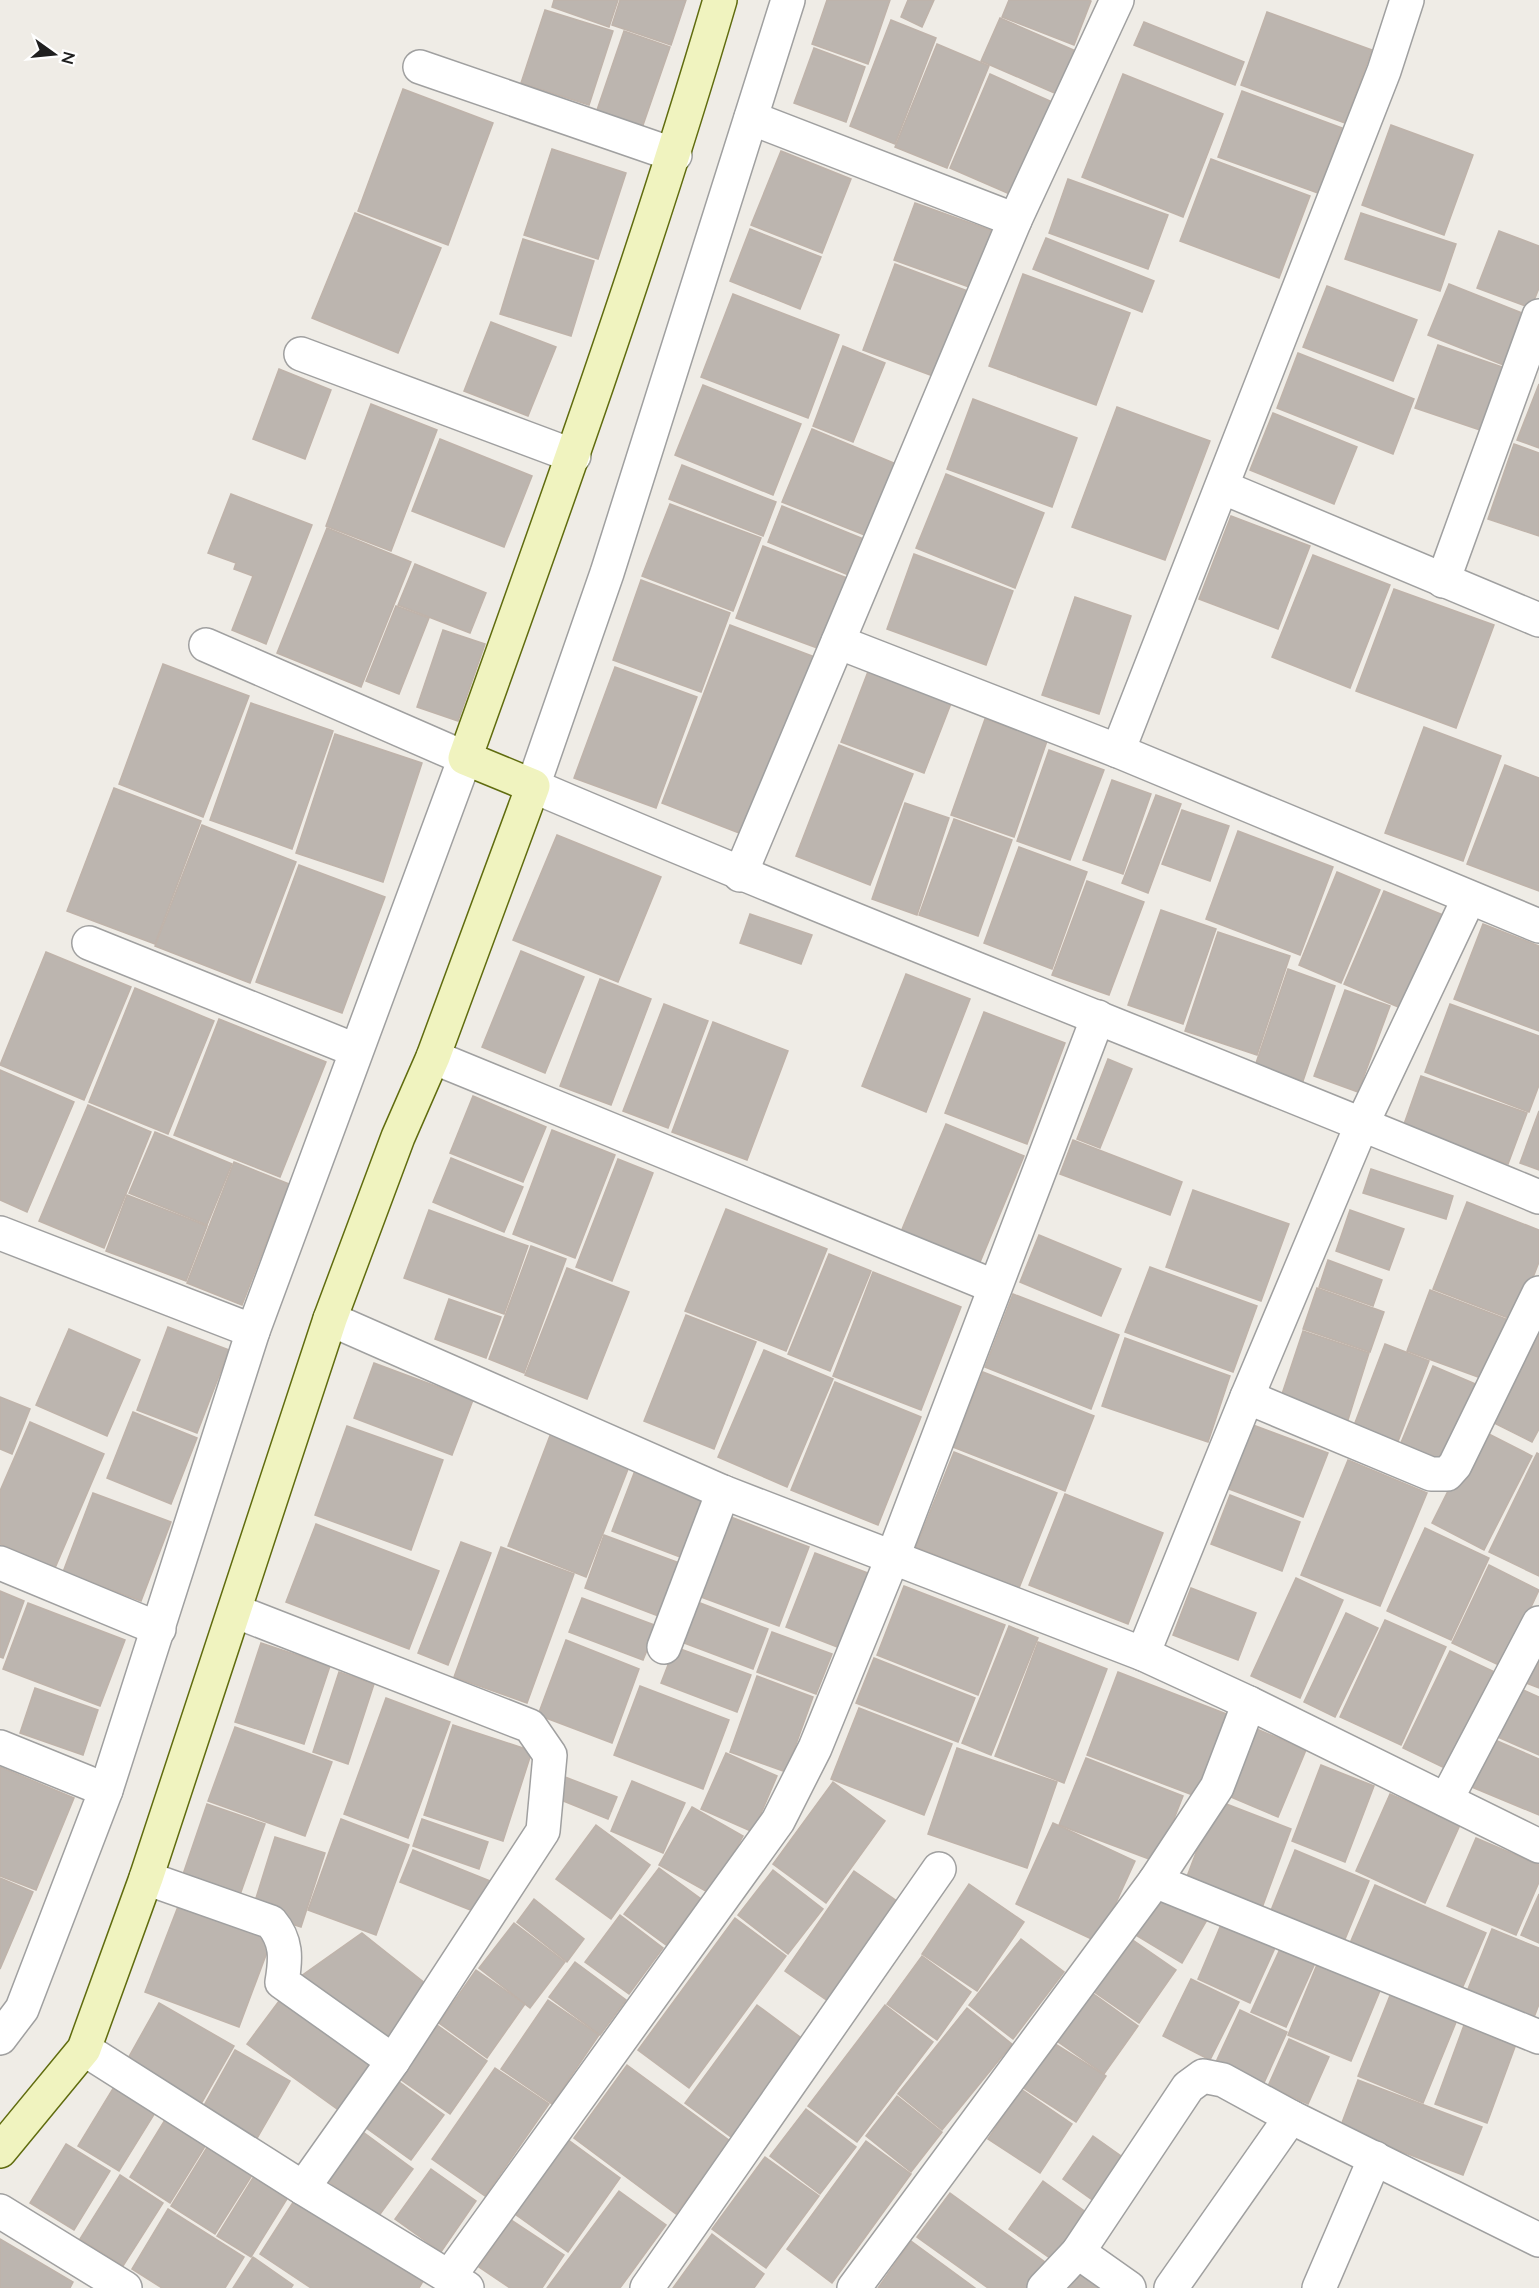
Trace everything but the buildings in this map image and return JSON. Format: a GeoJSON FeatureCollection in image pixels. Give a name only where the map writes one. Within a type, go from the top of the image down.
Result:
{"type":"FeatureCollection","features":[{"type":"Feature","properties":{"kind":"street"},"geometry":{"type":"LineString","coordinates":[[0,2037],[11,2004],[106,1790],[253,1331],[574,456],[675,155],[720,0]]}},
{"type":"Feature","properties":{"kind":"street"},"geometry":{"type":"LineString","coordinates":[[0,2151],[84,2049],[146,1878],[330,1319],[398,1137],[433,1057],[533,786],[607,573],[788,0]]}},
{"type":"Feature","properties":{"kind":"street"},"geometry":{"type":"LineString","coordinates":[[740,875],[1015,220],[1117,0]]}},
{"type":"Feature","properties":{"kind":"street"},"geometry":{"type":"LineString","coordinates":[[1119,752],[1384,71],[1407,0]]}},
{"type":"Feature","properties":{"kind":"street"},"geometry":{"type":"LineString","coordinates":[[420,67],[675,155]]}},
{"type":"Feature","properties":{"kind":"street"},"geometry":{"type":"LineString","coordinates":[[751,118],[1015,220]]}},
{"type":"Feature","properties":{"kind":"street"},"geometry":{"type":"LineString","coordinates":[[1443,580],[1539,316]]}},
{"type":"Feature","properties":{"kind":"street"},"geometry":{"type":"LineString","coordinates":[[301,354],[574,456]]}},
{"type":"Feature","properties":{"kind":"street"},"geometry":{"type":"LineString","coordinates":[[1222,487],[1539,620]]}},
{"type":"Feature","properties":{"kind":"street"},"geometry":{"type":"LineString","coordinates":[[838,642],[1119,752],[1539,926]]}},
{"type":"Feature","properties":{"kind":"street"},"geometry":{"type":"LineString","coordinates":[[206,645],[740,875],[1098,1017],[1539,1197]]}},
{"type":"Feature","properties":{"kind":"street"},"geometry":{"type":"LineString","coordinates":[[1143,1654],[1246,1397],[1362,1124],[1469,898]]}},
{"type":"Feature","properties":{"kind":"street"},"geometry":{"type":"LineString","coordinates":[[89,943],[355,1050]]}},
{"type":"Feature","properties":{"kind":"street"},"geometry":{"type":"LineString","coordinates":[[84,2049],[458,2283],[778,1821],[814,1748],[892,1559],[993,1286],[1098,1017]]}},
{"type":"Feature","properties":{"kind":"street"},"geometry":{"type":"LineString","coordinates":[[433,1057],[993,1286]]}},
{"type":"Feature","properties":{"kind":"street"},"geometry":{"type":"LineString","coordinates":[[0,1233],[253,1331]]}},
{"type":"Feature","properties":{"kind":"street"},"geometry":{"type":"LineString","coordinates":[[1246,1397],[1431,1474],[1446,1474],[1455,1465],[1539,1293]]}},
{"type":"Feature","properties":{"kind":"street"},"geometry":{"type":"LineString","coordinates":[[330,1319],[723,1492],[1143,1654],[1249,1703],[1539,1846]]}},
{"type":"Feature","properties":{"kind":"street"},"geometry":{"type":"LineString","coordinates":[[664,1647],[723,1492]]}},
{"type":"Feature","properties":{"kind":"street"},"geometry":{"type":"LineString","coordinates":[[0,1563],[159,1629]]}},
{"type":"Feature","properties":{"kind":"street"},"geometry":{"type":"LineString","coordinates":[[235,1611],[530,1726],[550,1755],[543,1831],[393,2061],[303,2188]]}},
{"type":"Feature","properties":{"kind":"street"},"geometry":{"type":"LineString","coordinates":[[1446,1800],[1539,1623]]}},
{"type":"Feature","properties":{"kind":"street"},"geometry":{"type":"LineString","coordinates":[[854,2288],[1155,1881],[1217,1787],[1249,1703]]}},
{"type":"Feature","properties":{"kind":"street"},"geometry":{"type":"LineString","coordinates":[[0,1747],[106,1790]]}},
{"type":"Feature","properties":{"kind":"street"},"geometry":{"type":"LineString","coordinates":[[647,2288],[939,1869]]}},
{"type":"Feature","properties":{"kind":"street"},"geometry":{"type":"LineString","coordinates":[[146,1878],[272,1922],[283,1936],[285,1966],[282,1982],[393,2061]]}},
{"type":"Feature","properties":{"kind":"street"},"geometry":{"type":"LineString","coordinates":[[1155,1881],[1539,2037]]}},
{"type":"Feature","properties":{"kind":"street"},"geometry":{"type":"LineString","coordinates":[[1044,2288],[1078,2252],[1188,2087],[1203,2076],[1223,2080],[1291,2117],[1539,2240]]}},
{"type":"Feature","properties":{"kind":"street"},"geometry":{"type":"LineString","coordinates":[[1171,2288],[1291,2117]]}},
{"type":"Feature","properties":{"kind":"street"},"geometry":{"type":"LineString","coordinates":[[1319,2288],[1375,2158]]}},
{"type":"Feature","properties":{"kind":"street"},"geometry":{"type":"LineString","coordinates":[[0,2211],[125,2288]]}},
{"type":"Feature","properties":{"kind":"street"},"geometry":{"type":"LineString","coordinates":[[1078,2252],[1128,2288]]}}]}
